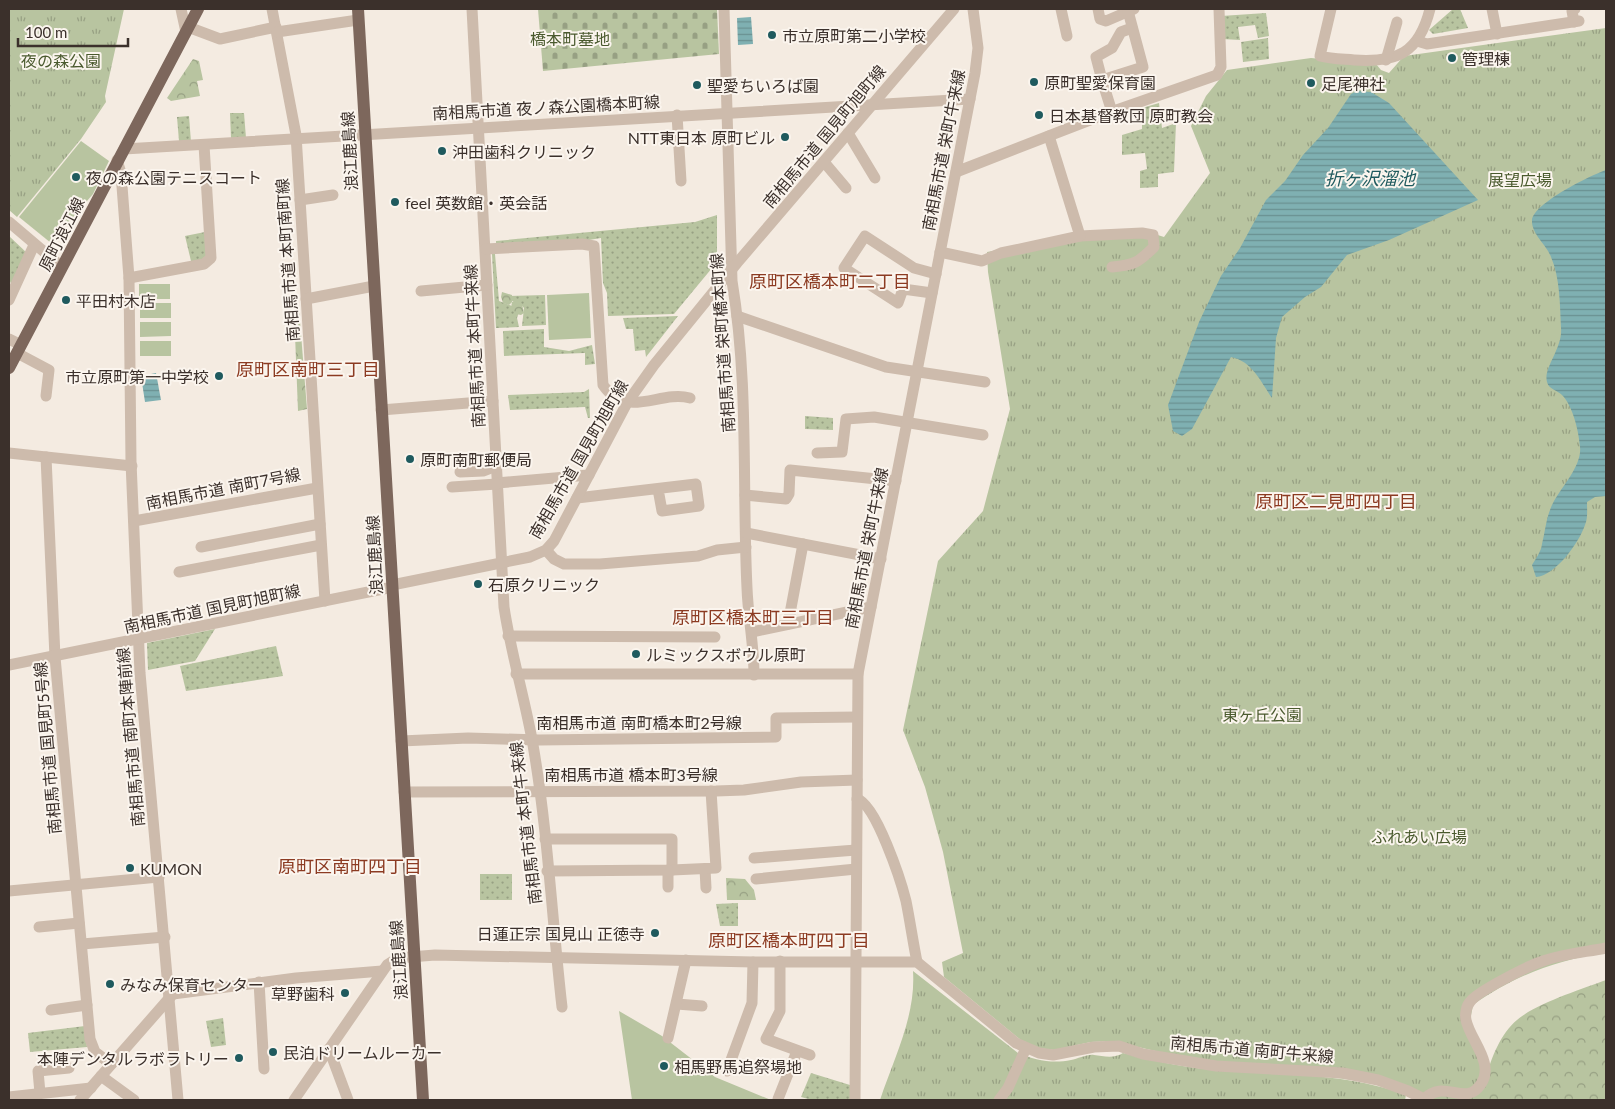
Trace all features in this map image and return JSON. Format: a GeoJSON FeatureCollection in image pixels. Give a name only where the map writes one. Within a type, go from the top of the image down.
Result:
{"type":"FeatureCollection","features":[{"type":"Feature","properties":{"kind":"main road","name":"原町浪江線"},"geometry":{"type":"LineString","coordinates":[[9,368],[198,9]]}},
{"type":"Feature","properties":{"kind":"main road","name":"浪江鹿島線"},"geometry":{"type":"LineString","coordinates":[[358,14],[423,1100]]}},
{"type":"Feature","properties":{"kind":"street"},"geometry":{"type":"LineString","coordinates":[[181,9],[187,30],[220,39],[358,14]]}},
{"type":"Feature","properties":{"kind":"street","name":"南相馬市道 本町南町線"},"geometry":{"type":"LineString","coordinates":[[272,9],[296,138],[324,602]]}},
{"type":"Feature","properties":{"kind":"street","name":"南相馬市道 本町牛来線"},"geometry":{"type":"LineString","coordinates":[[472,9],[486,249],[500,562],[508,636],[532,740],[540,791],[562,1007]]}},
{"type":"Feature","properties":{"kind":"street","name":"南相馬市道 栄町橋本町線"},"geometry":{"type":"LineString","coordinates":[[724,9],[732,269],[737,316],[747,588],[754,675]]}},
{"type":"Feature","properties":{"kind":"street","name":"南相馬市道 国見町旭町線"},"geometry":{"type":"LineString","coordinates":[[9,665],[324,602],[530,556],[546,550],[554,541],[627,403],[672,341],[954,9]]}},
{"type":"Feature","properties":{"kind":"street","name":"南相馬市道 栄町牛来線"},"geometry":{"type":"LineString","coordinates":[[855,1100],[858,674],[978,54],[973,9]]}},
{"type":"Feature","properties":{"kind":"street"},"geometry":{"type":"LineString","coordinates":[[1061,9],[1067,36]]}},
{"type":"Feature","properties":{"kind":"street"},"geometry":{"type":"LineString","coordinates":[[1098,9],[1100,19],[1106,21],[1131,10],[1132,28],[1143,66],[1102,80]]}},
{"type":"Feature","properties":{"kind":"street"},"geometry":{"type":"LineString","coordinates":[[956,172],[1112,112],[1215,76],[1221,67],[1219,9]]}},
{"type":"Feature","properties":{"kind":"street"},"geometry":{"type":"LineString","coordinates":[[1331,9],[1320,56],[1368,61],[1386,60],[1402,54],[1424,32],[1430,9]]}},
{"type":"Feature","properties":{"kind":"street"},"geometry":{"type":"LineString","coordinates":[[1492,9],[1497,34]]}},
{"type":"Feature","properties":{"kind":"street"},"geometry":{"type":"LineString","coordinates":[[1417,41],[1427,44],[1577,22],[1572,11],[1575,9]]}},
{"type":"Feature","properties":{"kind":"street"},"geometry":{"type":"LineString","coordinates":[[1386,60],[1397,22]]}},
{"type":"Feature","properties":{"kind":"street"},"geometry":{"type":"LineString","coordinates":[[1112,112],[1096,57],[1112,48],[1121,32],[1132,28]]}},
{"type":"Feature","properties":{"kind":"street","name":"南相馬市道 夜ノ森公園橋本町線"},"geometry":{"type":"LineString","coordinates":[[124,149],[970,98]]}},
{"type":"Feature","properties":{"kind":"street"},"geometry":{"type":"LineString","coordinates":[[677,115],[681,181]]}},
{"type":"Feature","properties":{"kind":"street"},"geometry":{"type":"LineString","coordinates":[[848,133],[876,178]]}},
{"type":"Feature","properties":{"kind":"street"},"geometry":{"type":"LineString","coordinates":[[1049,136],[1080,236]]}},
{"type":"Feature","properties":{"kind":"street"},"geometry":{"type":"LineString","coordinates":[[129,278],[204,264],[211,258],[204,145]]}},
{"type":"Feature","properties":{"kind":"street","name":"南相馬市道 南町本陣前線"},"geometry":{"type":"LineString","coordinates":[[117,160],[121,173],[129,278],[132,466],[139,640],[178,1100]]}},
{"type":"Feature","properties":{"kind":"street"},"geometry":{"type":"LineString","coordinates":[[824,162],[846,188]]}},
{"type":"Feature","properties":{"kind":"street"},"geometry":{"type":"LineString","coordinates":[[300,200],[333,194]]}},
{"type":"Feature","properties":{"kind":"street"},"geometry":{"type":"LineString","coordinates":[[9,222],[62,267]]}},
{"type":"Feature","properties":{"kind":"street"},"geometry":{"type":"LineString","coordinates":[[940,252],[982,261],[1001,253],[1080,236],[1142,233],[1153,235],[1154,247],[1142,260],[1131,265],[1112,267]]}},
{"type":"Feature","properties":{"kind":"street"},"geometry":{"type":"LineString","coordinates":[[932,292],[903,289],[898,303],[844,268],[865,236],[914,268],[936,274]]}},
{"type":"Feature","properties":{"kind":"street"},"geometry":{"type":"LineString","coordinates":[[486,249],[582,244],[594,246],[603,385],[611,394],[627,403],[690,398]]}},
{"type":"Feature","properties":{"kind":"street"},"geometry":{"type":"LineString","coordinates":[[9,300],[34,245]]}},
{"type":"Feature","properties":{"kind":"street"},"geometry":{"type":"LineString","coordinates":[[420,291],[487,285]]}},
{"type":"Feature","properties":{"kind":"street"},"geometry":{"type":"LineString","coordinates":[[306,299],[374,286]]}},
{"type":"Feature","properties":{"kind":"street"},"geometry":{"type":"LineString","coordinates":[[737,316],[876,364],[916,373],[985,382]]}},
{"type":"Feature","properties":{"kind":"street"},"geometry":{"type":"LineString","coordinates":[[9,339],[19,349],[49,370],[46,396]]}},
{"type":"Feature","properties":{"kind":"street"},"geometry":{"type":"LineString","coordinates":[[381,410],[493,401]]}},
{"type":"Feature","properties":{"kind":"street"},"geometry":{"type":"LineString","coordinates":[[817,453],[842,452],[846,419],[874,417],[983,435]]}},
{"type":"Feature","properties":{"kind":"street"},"geometry":{"type":"LineString","coordinates":[[9,453],[132,466]]}},
{"type":"Feature","properties":{"kind":"street","name":"南相馬市道 国見町5号線"},"geometry":{"type":"LineString","coordinates":[[46,457],[55,657],[87,1006],[93,1048],[111,1064]]}},
{"type":"Feature","properties":{"kind":"street"},"geometry":{"type":"LineString","coordinates":[[460,472],[483,471],[496,466]]}},
{"type":"Feature","properties":{"kind":"street"},"geometry":{"type":"LineString","coordinates":[[745,495],[786,499],[790,470],[896,481]]}},
{"type":"Feature","properties":{"kind":"street"},"geometry":{"type":"LineString","coordinates":[[452,487],[589,475]]}},
{"type":"Feature","properties":{"kind":"street","name":"南相馬市道 南町7号線"},"geometry":{"type":"LineString","coordinates":[[134,521],[317,488]]}},
{"type":"Feature","properties":{"kind":"street"},"geometry":{"type":"LineString","coordinates":[[577,498],[658,489]]}},
{"type":"Feature","properties":{"kind":"street"},"geometry":{"type":"LineString","coordinates":[[202,546],[320,524]]}},
{"type":"Feature","properties":{"kind":"street"},"geometry":{"type":"LineString","coordinates":[[746,533],[881,560]]}},
{"type":"Feature","properties":{"kind":"street"},"geometry":{"type":"LineString","coordinates":[[788,624],[803,544]]}},
{"type":"Feature","properties":{"kind":"street"},"geometry":{"type":"LineString","coordinates":[[179,572],[321,545]]}},
{"type":"Feature","properties":{"kind":"street"},"geometry":{"type":"LineString","coordinates":[[546,550],[554,559],[564,564],[600,564],[698,556],[717,550],[746,547]]}},
{"type":"Feature","properties":{"kind":"street"},"geometry":{"type":"LineString","coordinates":[[752,632],[871,607]]}},
{"type":"Feature","properties":{"kind":"street"},"geometry":{"type":"LineString","coordinates":[[508,636],[715,637]]}},
{"type":"Feature","properties":{"kind":"street"},"geometry":{"type":"LineString","coordinates":[[516,674],[858,674]]}},
{"type":"Feature","properties":{"kind":"street","name":"南相馬市道 南町橋本町2号線"},"geometry":{"type":"LineString","coordinates":[[401,742],[468,738],[532,740],[776,738],[776,718],[857,717]]}},
{"type":"Feature","properties":{"kind":"street","name":"南相馬市道 橋本町3号線"},"geometry":{"type":"LineString","coordinates":[[404,792],[711,791],[744,790],[801,782],[857,780]]}},
{"type":"Feature","properties":{"kind":"street"},"geometry":{"type":"LineString","coordinates":[[548,871],[716,868],[711,791]]}},
{"type":"Feature","properties":{"kind":"street"},"geometry":{"type":"LineString","coordinates":[[294,1100],[382,971],[392,961],[435,955],[753,962],[917,962],[905,900],[888,848],[867,804],[857,799]]}},
{"type":"Feature","properties":{"kind":"street"},"geometry":{"type":"LineString","coordinates":[[545,839],[672,839],[668,887]]}},
{"type":"Feature","properties":{"kind":"street"},"geometry":{"type":"LineString","coordinates":[[754,858],[856,850]]}},
{"type":"Feature","properties":{"kind":"street"},"geometry":{"type":"LineString","coordinates":[[705,869],[706,888]]}},
{"type":"Feature","properties":{"kind":"street"},"geometry":{"type":"LineString","coordinates":[[756,879],[856,869]]}},
{"type":"Feature","properties":{"kind":"street"},"geometry":{"type":"LineString","coordinates":[[9,891],[159,877]]}},
{"type":"Feature","properties":{"kind":"street"},"geometry":{"type":"LineString","coordinates":[[39,927],[79,923]]}},
{"type":"Feature","properties":{"kind":"street"},"geometry":{"type":"LineString","coordinates":[[82,944],[165,937]]}},
{"type":"Feature","properties":{"kind":"street"},"geometry":{"type":"LineString","coordinates":[[1425,1100],[1434,1091],[1441,1090],[1461,1095],[1472,1093],[1482,1083],[1485,1067],[1466,1021],[1466,1011],[1470,1001],[1487,989],[1542,961],[1606,948]]}},
{"type":"Feature","properties":{"kind":"street"},"geometry":{"type":"LineString","coordinates":[[668,1038],[686,960]]}},
{"type":"Feature","properties":{"kind":"street"},"geometry":{"type":"LineString","coordinates":[[780,961],[780,1010],[766,1039],[810,1055]]}},
{"type":"Feature","properties":{"kind":"street"},"geometry":{"type":"LineString","coordinates":[[727,1071],[752,1003],[753,962]]}},
{"type":"Feature","properties":{"kind":"street","name":"南相馬市道 南町牛来線"},"geometry":{"type":"LineString","coordinates":[[917,962],[1008,1037],[1026,1048],[1053,1056],[1094,1047],[1119,1046],[1151,1056],[1216,1066],[1343,1073],[1378,1080],[1408,1090],[1425,1100]]}},
{"type":"Feature","properties":{"kind":"street"},"geometry":{"type":"LineString","coordinates":[[80,1100],[170,996],[198,989],[382,971]]}},
{"type":"Feature","properties":{"kind":"street"},"geometry":{"type":"LineString","coordinates":[[259,982],[264,1069]]}},
{"type":"Feature","properties":{"kind":"street"},"geometry":{"type":"LineString","coordinates":[[677,1004],[702,1006]]}},
{"type":"Feature","properties":{"kind":"street"},"geometry":{"type":"LineString","coordinates":[[51,1010],[87,1006]]}},
{"type":"Feature","properties":{"kind":"street"},"geometry":{"type":"LineString","coordinates":[[998,1100],[1008,1088],[1026,1048]]}},
{"type":"Feature","properties":{"kind":"street"},"geometry":{"type":"LineString","coordinates":[[329,1049],[348,1100]]}},
{"type":"Feature","properties":{"kind":"street"},"geometry":{"type":"LineString","coordinates":[[778,1099],[797,1051]]}},
{"type":"Feature","properties":{"kind":"street"},"geometry":{"type":"LineString","coordinates":[[40,1094],[38,1071],[69,1068]]}},
{"type":"Feature","properties":{"kind":"street"},"geometry":{"type":"LineString","coordinates":[[101,1076],[134,1100]]}},
{"type":"Feature","properties":{"kind":"street"},"geometry":{"type":"LineString","coordinates":[[9,1097],[91,1088]]}},
{"type":"Feature","properties":{"kind":"green space","name":"夜の森公園"},"geometry":{"type":"Polygon","coordinates":[[[9,9],[124,9],[105,96],[106,102],[81,139],[17,217],[9,210],[9,9]]]}},
{"type":"Feature","properties":{"kind":"green space","name":"橋本町墓地"},"geometry":{"type":"Polygon","coordinates":[[[538,9],[717,9],[719,54],[543,71],[538,9]]]}},
{"type":"Feature","properties":{"kind":"green space"},"geometry":{"type":"Polygon","coordinates":[[[1453,9],[1460,9],[1468,28],[1433,34],[1429,30],[1453,9]]]}},
{"type":"Feature","properties":{"kind":"green space"},"geometry":{"type":"Polygon","coordinates":[[[1266,13],[1269,36],[1258,38],[1255,25],[1238,27],[1240,40],[1222,39],[1221,16],[1266,13]]]}},
{"type":"Feature","properties":{"kind":"green space","name":"東ヶ丘公園"},"geometry":{"type":"Polygon","coordinates":[[[1606,28],[1606,952],[1570,960],[1520,977],[1473,1005],[1470,1021],[1487,1062],[1477,1095],[1466,1098],[1447,1096],[1443,1097],[1443,1100],[1435,1100],[1410,1088],[1177,1056],[1112,1041],[1091,1042],[1054,1050],[1038,1048],[1022,1041],[944,977],[942,962],[963,953],[943,852],[925,787],[903,730],[938,561],[983,511],[1010,409],[988,272],[987,252],[1053,240],[1139,229],[1164,237],[1210,173],[1191,126],[1206,96],[1227,70],[1311,58],[1376,64],[1381,70],[1389,73],[1404,56],[1606,28]]]}},
{"type":"Feature","properties":{"kind":"green space"},"geometry":{"type":"Polygon","coordinates":[[[1268,38],[1269,59],[1243,62],[1241,42],[1268,38]]]}},
{"type":"Feature","properties":{"kind":"green space"},"geometry":{"type":"Polygon","coordinates":[[[193,59],[199,61],[203,80],[197,81],[200,96],[171,101],[167,98],[193,59]]]}},
{"type":"Feature","properties":{"kind":"green space"},"geometry":{"type":"Polygon","coordinates":[[[1159,103],[1162,128],[1176,123],[1174,172],[1158,174],[1158,187],[1140,188],[1140,171],[1147,169],[1145,153],[1122,155],[1122,135],[1142,129],[1142,108],[1159,103]]]}},
{"type":"Feature","properties":{"kind":"green space"},"geometry":{"type":"Polygon","coordinates":[[[230,113],[244,113],[246,138],[231,138],[230,113]]]}},
{"type":"Feature","properties":{"kind":"green space"},"geometry":{"type":"Polygon","coordinates":[[[189,116],[191,142],[179,141],[177,117],[189,116]]]}},
{"type":"Feature","properties":{"kind":"green space","name":"夜の森公園テニスコート"},"geometry":{"type":"Polygon","coordinates":[[[81,141],[109,161],[93,194],[51,243],[19,217],[81,141]]]}},
{"type":"Feature","properties":{"kind":"green space"},"geometry":{"type":"Polygon","coordinates":[[[717,215],[717,262],[674,314],[608,316],[607,293],[603,283],[601,238],[583,241],[496,245],[496,241],[695,222],[717,215]]]}},
{"type":"Feature","properties":{"kind":"green space"},"geometry":{"type":"Polygon","coordinates":[[[205,232],[207,256],[201,261],[191,261],[185,236],[205,232]]]}},
{"type":"Feature","properties":{"kind":"green space"},"geometry":{"type":"Polygon","coordinates":[[[9,236],[28,254],[12,286],[9,279],[9,236]]]}},
{"type":"Feature","properties":{"kind":"green space"},"geometry":{"type":"Polygon","coordinates":[[[492,254],[495,254],[499,301],[520,309],[517,318],[519,327],[496,328],[492,254]]]}},
{"type":"Feature","properties":{"kind":"green space"},"geometry":{"type":"Polygon","coordinates":[[[139,284],[170,284],[170,299],[139,299],[139,284]]]}},
{"type":"Feature","properties":{"kind":"green space"},"geometry":{"type":"Polygon","coordinates":[[[502,292],[512,295],[512,302],[509,305],[503,303],[502,292]]]}},
{"type":"Feature","properties":{"kind":"green space"},"geometry":{"type":"Polygon","coordinates":[[[589,293],[591,338],[549,340],[547,295],[589,293]]]}},
{"type":"Feature","properties":{"kind":"green space"},"geometry":{"type":"Polygon","coordinates":[[[545,295],[546,325],[522,326],[524,308],[519,302],[506,300],[506,296],[545,295]]]}},
{"type":"Feature","properties":{"kind":"green space"},"geometry":{"type":"Polygon","coordinates":[[[517,299],[522,304],[524,313],[521,315],[516,314],[511,308],[512,302],[517,299]]]}},
{"type":"Feature","properties":{"kind":"green space"},"geometry":{"type":"Polygon","coordinates":[[[140,303],[171,303],[171,318],[140,318],[140,303]]]}},
{"type":"Feature","properties":{"kind":"green space"},"geometry":{"type":"Polygon","coordinates":[[[294,309],[299,309],[307,409],[298,411],[294,309]]]}},
{"type":"Feature","properties":{"kind":"green space"},"geometry":{"type":"Polygon","coordinates":[[[678,316],[646,357],[645,350],[635,351],[633,329],[626,329],[623,318],[678,316]]]}},
{"type":"Feature","properties":{"kind":"green space"},"geometry":{"type":"Polygon","coordinates":[[[140,322],[171,322],[171,336],[140,337],[140,322]]]}},
{"type":"Feature","properties":{"kind":"green space"},"geometry":{"type":"Polygon","coordinates":[[[544,329],[544,347],[569,351],[592,345],[595,364],[585,365],[585,353],[504,356],[503,331],[544,329]]]}},
{"type":"Feature","properties":{"kind":"green space"},"geometry":{"type":"Polygon","coordinates":[[[140,341],[171,341],[171,356],[140,356],[140,341]]]}},
{"type":"Feature","properties":{"kind":"green space"},"geometry":{"type":"Polygon","coordinates":[[[589,389],[590,418],[588,418],[585,407],[510,410],[508,395],[584,392],[589,389]]]}},
{"type":"Feature","properties":{"kind":"green space"},"geometry":{"type":"Polygon","coordinates":[[[805,416],[833,418],[833,430],[805,429],[805,416]]]}},
{"type":"Feature","properties":{"kind":"green space"},"geometry":{"type":"Polygon","coordinates":[[[215,629],[195,661],[148,670],[147,643],[215,629]]]}},
{"type":"Feature","properties":{"kind":"green space"},"geometry":{"type":"Polygon","coordinates":[[[276,646],[283,676],[186,691],[180,666],[276,646]]]}},
{"type":"Feature","properties":{"kind":"green space"},"geometry":{"type":"Polygon","coordinates":[[[480,874],[512,874],[512,900],[480,900],[480,874]]]}},
{"type":"Feature","properties":{"kind":"green space"},"geometry":{"type":"Polygon","coordinates":[[[726,878],[745,879],[754,890],[756,900],[727,900],[726,878]]]}},
{"type":"Feature","properties":{"kind":"green space"},"geometry":{"type":"Polygon","coordinates":[[[738,903],[738,926],[720,926],[716,904],[738,903]]]}},
{"type":"Feature","properties":{"kind":"green space"},"geometry":{"type":"Polygon","coordinates":[[[913,971],[1018,1053],[1037,1059],[1064,1061],[1088,1055],[1112,1057],[1123,1053],[1195,1068],[1332,1078],[1357,1082],[1406,1095],[1405,1100],[880,1100],[908,1021],[913,988],[913,971]]]}},
{"type":"Feature","properties":{"kind":"green space"},"geometry":{"type":"Polygon","coordinates":[[[1606,980],[1606,1100],[1437,1100],[1439,1094],[1486,1078],[1501,1039],[1511,1025],[1525,1014],[1559,997],[1606,980]]]}},
{"type":"Feature","properties":{"kind":"green space","name":"相馬野馬追祭場地"},"geometry":{"type":"Polygon","coordinates":[[[619,1011],[662,1036],[715,1077],[771,1100],[632,1100],[619,1011]]]}},
{"type":"Feature","properties":{"kind":"green space"},"geometry":{"type":"Polygon","coordinates":[[[223,1018],[226,1045],[211,1047],[206,1021],[223,1018]]]}},
{"type":"Feature","properties":{"kind":"green space"},"geometry":{"type":"Polygon","coordinates":[[[85,1026],[87,1047],[30,1052],[28,1033],[85,1026]]]}},
{"type":"Feature","properties":{"kind":"green space"},"geometry":{"type":"Polygon","coordinates":[[[811,1073],[850,1085],[850,1100],[812,1100],[801,1097],[811,1073]]]}},
{"type":"Feature","properties":{"kind":"water"},"geometry":{"type":"Polygon","coordinates":[[[751,17],[753,44],[738,45],[737,18],[751,17]]]}},
{"type":"Feature","properties":{"kind":"water","name":"折ヶ沢溜池"},"geometry":{"type":"Polygon","coordinates":[[[1357,91],[1371,92],[1389,103],[1478,200],[1389,240],[1347,255],[1321,287],[1305,297],[1282,317],[1276,338],[1272,398],[1260,379],[1245,363],[1231,357],[1192,429],[1182,436],[1173,431],[1168,405],[1199,322],[1221,276],[1240,248],[1266,200],[1285,181],[1303,155],[1328,128],[1351,94],[1357,91]]]}},
{"type":"Feature","properties":{"kind":"water"},"geometry":{"type":"Polygon","coordinates":[[[1606,170],[1606,496],[1595,497],[1587,502],[1586,522],[1572,549],[1551,571],[1536,577],[1532,565],[1541,550],[1549,512],[1575,468],[1580,454],[1580,447],[1577,427],[1567,401],[1559,392],[1550,387],[1547,382],[1548,370],[1561,335],[1559,292],[1554,265],[1549,253],[1534,230],[1532,220],[1535,213],[1552,198],[1564,190],[1606,170]]]}},
{"type":"Feature","properties":{"kind":"water"},"geometry":{"type":"Polygon","coordinates":[[[156,373],[161,400],[145,402],[141,376],[156,373]]]}},
{"type":"Feature","properties":{"kind":"place","name":"市立原町第二小学校"},"geometry":{"type":"Point","coordinates":[772,35]}},
{"type":"Feature","properties":{"kind":"place","name":"管理棟"},"geometry":{"type":"Point","coordinates":[1452,58]}},
{"type":"Feature","properties":{"kind":"place","name":"原町聖愛保育園"},"geometry":{"type":"Point","coordinates":[1034,82]}},
{"type":"Feature","properties":{"kind":"place","name":"足尾神社"},"geometry":{"type":"Point","coordinates":[1311,83]}},
{"type":"Feature","properties":{"kind":"place","name":"聖愛ちいろば園"},"geometry":{"type":"Point","coordinates":[697,85]}},
{"type":"Feature","properties":{"kind":"place","name":"日本基督教団 原町教会"},"geometry":{"type":"Point","coordinates":[1039,115]}},
{"type":"Feature","properties":{"kind":"place","name":"NTT東日本 原町ビル"},"geometry":{"type":"Point","coordinates":[785,137]}},
{"type":"Feature","properties":{"kind":"place","name":"沖田歯科クリニック"},"geometry":{"type":"Point","coordinates":[442,151]}},
{"type":"Feature","properties":{"kind":"place","name":"夜の森公園テニスコート"},"geometry":{"type":"Point","coordinates":[76,177]}},
{"type":"Feature","properties":{"kind":"place","name":"feel 英数館・英会話"},"geometry":{"type":"Point","coordinates":[395,202]}},
{"type":"Feature","properties":{"kind":"place","name":"平田村木店"},"geometry":{"type":"Point","coordinates":[66,300]}},
{"type":"Feature","properties":{"kind":"place","name":"市立原町第一中学校"},"geometry":{"type":"Point","coordinates":[219,376]}},
{"type":"Feature","properties":{"kind":"place","name":"原町南町郵便局"},"geometry":{"type":"Point","coordinates":[410,459]}},
{"type":"Feature","properties":{"kind":"place","name":"石原クリニック"},"geometry":{"type":"Point","coordinates":[478,584]}},
{"type":"Feature","properties":{"kind":"place","name":"ルミックスボウル原町"},"geometry":{"type":"Point","coordinates":[636,654]}},
{"type":"Feature","properties":{"kind":"place","name":"KUMON"},"geometry":{"type":"Point","coordinates":[130,868]}},
{"type":"Feature","properties":{"kind":"place","name":"日蓮正宗 国見山 正徳寺"},"geometry":{"type":"Point","coordinates":[655,933]}},
{"type":"Feature","properties":{"kind":"place","name":"みなみ保育センター"},"geometry":{"type":"Point","coordinates":[110,984]}},
{"type":"Feature","properties":{"kind":"place","name":"草野歯科"},"geometry":{"type":"Point","coordinates":[345,993]}},
{"type":"Feature","properties":{"kind":"place","name":"民泊ドリームルーカー"},"geometry":{"type":"Point","coordinates":[273,1052]}},
{"type":"Feature","properties":{"kind":"place","name":"本陣デンタルラボラトリー"},"geometry":{"type":"Point","coordinates":[239,1058]}},
{"type":"Feature","properties":{"kind":"place","name":"相馬野馬追祭場地"},"geometry":{"type":"Point","coordinates":[664,1066]}},
{"type":"Feature","properties":{"kind":"district","name":"原町区橋本町二丁目"},"geometry":{"type":"Point","coordinates":[830,281]}},
{"type":"Feature","properties":{"kind":"district","name":"原町区南町三丁目"},"geometry":{"type":"Point","coordinates":[308,369]}},
{"type":"Feature","properties":{"kind":"district","name":"原町区二見町四丁目"},"geometry":{"type":"Point","coordinates":[1336,501]}},
{"type":"Feature","properties":{"kind":"district","name":"原町区橋本町三丁目"},"geometry":{"type":"Point","coordinates":[753,617]}},
{"type":"Feature","properties":{"kind":"district","name":"原町区南町四丁目"},"geometry":{"type":"Point","coordinates":[350,866]}},
{"type":"Feature","properties":{"kind":"district","name":"原町区橋本町四丁目"},"geometry":{"type":"Point","coordinates":[789,940]}},
{"type":"Feature","properties":{"kind":"park label","name":"展望広場"},"geometry":{"type":"Point","coordinates":[1520,179]}},
{"type":"Feature","properties":{"kind":"park label","name":"ふれあい広場"},"geometry":{"type":"Point","coordinates":[1419,836]}}]}
